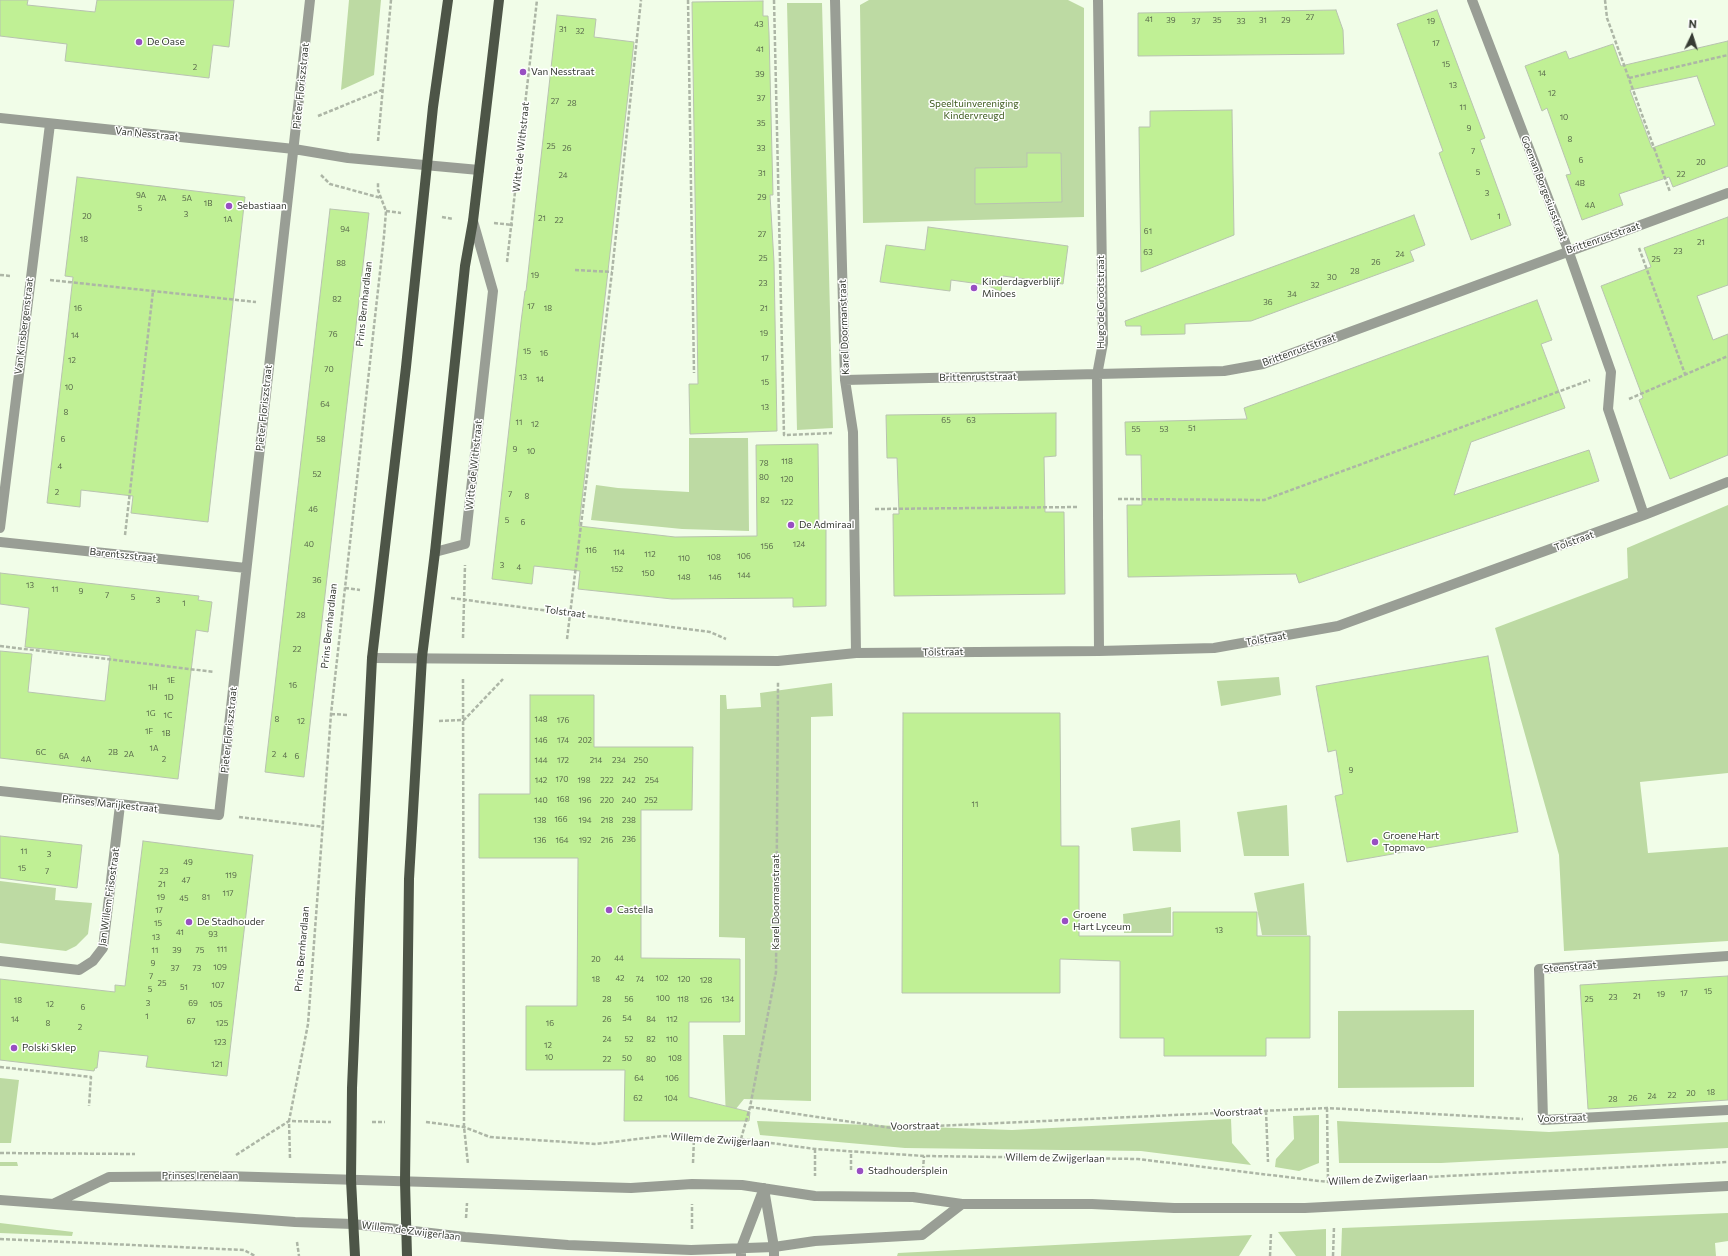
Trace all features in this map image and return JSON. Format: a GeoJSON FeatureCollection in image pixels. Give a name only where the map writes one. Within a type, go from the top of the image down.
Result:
{"type":"FeatureCollection","features":[{"type":"Feature","properties":{"kind":"main road"},"geometry":{"type":"LineString","coordinates":[[355,1256],[352,1224],[351,1180],[352,1108],[360,899],[372,658],[427,165],[448,0]]}},
{"type":"Feature","properties":{"kind":"main road"},"geometry":{"type":"LineString","coordinates":[[407,1256],[405,1230],[405,1182],[409,879],[422,657],[435,552],[465,266],[473,221],[499,0]]}},
{"type":"Feature","properties":{"kind":"street","name":"Pieter Floriszstraat"},"geometry":{"type":"LineString","coordinates":[[219,815],[310,0]]}},
{"type":"Feature","properties":{"kind":"street","name":"Karel Doormanstraat"},"geometry":{"type":"LineString","coordinates":[[835,0],[845,380],[853,432],[856,653]]}},
{"type":"Feature","properties":{"kind":"street","name":"Hugo de Grootstraat"},"geometry":{"type":"LineString","coordinates":[[1098,0],[1103,343],[1097,375],[1099,651]]}},
{"type":"Feature","properties":{"kind":"street","name":"Goeman Borgesiusstraat"},"geometry":{"type":"LineString","coordinates":[[1472,0],[1568,250],[1611,372],[1608,409],[1644,515]]}},
{"type":"Feature","properties":{"kind":"street","name":"Van Nesstraat"},"geometry":{"type":"LineString","coordinates":[[0,118],[294,149],[348,158],[479,170]]}},
{"type":"Feature","properties":{"kind":"street","name":"Van Kinsbergenstraat"},"geometry":{"type":"LineString","coordinates":[[0,528],[50,124]]}},
{"type":"Feature","properties":{"kind":"street","name":"Brittenruststraat"},"geometry":{"type":"LineString","coordinates":[[845,380],[1224,372],[1263,364],[1568,250],[1728,193]]}},
{"type":"Feature","properties":{"kind":"street","name":"Witte de Withstraat"},"geometry":{"type":"LineString","coordinates":[[465,544],[493,291],[473,221]]}},
{"type":"Feature","properties":{"kind":"street","name":"Tolstraat"},"geometry":{"type":"LineString","coordinates":[[372,658],[422,657],[778,661],[856,653],[1099,651],[1214,648],[1338,626],[1644,515],[1728,482]]}},
{"type":"Feature","properties":{"kind":"street","name":"Barentszstraat"},"geometry":{"type":"LineString","coordinates":[[0,542],[246,568]]}},
{"type":"Feature","properties":{"kind":"street"},"geometry":{"type":"LineString","coordinates":[[435,552],[465,544]]}},
{"type":"Feature","properties":{"kind":"street","name":"Prinses Marijkestraat"},"geometry":{"type":"LineString","coordinates":[[0,791],[219,815]]}},
{"type":"Feature","properties":{"kind":"street","name":"Jan Willem Frisostraat"},"geometry":{"type":"LineString","coordinates":[[0,961],[79,970],[94,961],[103,948],[120,805]]}},
{"type":"Feature","properties":{"kind":"street","name":"Steenstraat"},"geometry":{"type":"LineString","coordinates":[[1542,1120],[1539,969],[1728,956]]}},
{"type":"Feature","properties":{"kind":"street","name":"Voorstraat"},"geometry":{"type":"LineString","coordinates":[[1542,1120],[1728,1110]]}},
{"type":"Feature","properties":{"kind":"street","name":"Prinses Irenelaan"},"geometry":{"type":"LineString","coordinates":[[55,1203],[109,1177],[224,1176],[351,1180]]}},
{"type":"Feature","properties":{"kind":"street"},"geometry":{"type":"LineString","coordinates":[[351,1180],[631,1188],[692,1184],[742,1185],[815,1196],[913,1197],[962,1204],[1092,1204],[1182,1208],[1305,1208],[1728,1186]]}},
{"type":"Feature","properties":{"kind":"street"},"geometry":{"type":"LineString","coordinates":[[764,1188],[774,1251]]}},
{"type":"Feature","properties":{"kind":"street"},"geometry":{"type":"LineString","coordinates":[[741,1252],[764,1188]]}},
{"type":"Feature","properties":{"kind":"street","name":"Prinses Irenelaan"},"geometry":{"type":"LineString","coordinates":[[0,1200],[295,1222],[352,1224]]}},
{"type":"Feature","properties":{"kind":"street","name":"Willem de Zwijgerlaan"},"geometry":{"type":"LineString","coordinates":[[352,1224],[466,1238],[568,1245],[741,1252],[774,1251],[815,1241],[922,1235],[962,1204]]}},
{"type":"Feature","properties":{"kind":"path","name":"Prins Bernhardlaan"},"geometry":{"type":"LineString","coordinates":[[291,1178],[289,1121],[308,1024],[324,826],[331,714],[386,211],[378,190],[377,160],[391,0]]}},
{"type":"Feature","properties":{"kind":"path","name":"Witte de Withstraat"},"geometry":{"type":"LineString","coordinates":[[493,291],[505,274],[513,225],[537,0]]}},
{"type":"Feature","properties":{"kind":"path"},"geometry":{"type":"LineString","coordinates":[[564,659],[572,614],[612,272],[641,0]]}},
{"type":"Feature","properties":{"kind":"path"},"geometry":{"type":"LineString","coordinates":[[688,0],[694,373]]}},
{"type":"Feature","properties":{"kind":"path"},"geometry":{"type":"LineString","coordinates":[[774,0],[784,435],[853,432]]}},
{"type":"Feature","properties":{"kind":"path"},"geometry":{"type":"LineString","coordinates":[[1605,0],[1607,18],[1677,212]]}},
{"type":"Feature","properties":{"kind":"path"},"geometry":{"type":"LineString","coordinates":[[1629,78],[1728,54]]}},
{"type":"Feature","properties":{"kind":"path"},"geometry":{"type":"LineString","coordinates":[[316,118],[382,90]]}},
{"type":"Feature","properties":{"kind":"path"},"geometry":{"type":"LineString","coordinates":[[320,174],[330,184],[382,199]]}},
{"type":"Feature","properties":{"kind":"path"},"geometry":{"type":"LineString","coordinates":[[386,211],[513,225]]}},
{"type":"Feature","properties":{"kind":"path"},"geometry":{"type":"LineString","coordinates":[[1632,228],[1685,374]]}},
{"type":"Feature","properties":{"kind":"path"},"geometry":{"type":"LineString","coordinates":[[575,270],[612,272]]}},
{"type":"Feature","properties":{"kind":"path"},"geometry":{"type":"LineString","coordinates":[[0,275],[276,304]]}},
{"type":"Feature","properties":{"kind":"path"},"geometry":{"type":"LineString","coordinates":[[123,555],[153,291]]}},
{"type":"Feature","properties":{"kind":"path"},"geometry":{"type":"LineString","coordinates":[[1608,409],[1728,356]]}},
{"type":"Feature","properties":{"kind":"path"},"geometry":{"type":"LineString","coordinates":[[854,509],[1264,500],[1611,372]]}},
{"type":"Feature","properties":{"kind":"path"},"geometry":{"type":"LineString","coordinates":[[465,544],[463,658],[464,1127],[468,1156],[466,1238]]}},
{"type":"Feature","properties":{"kind":"path"},"geometry":{"type":"LineString","coordinates":[[345,588],[380,592]]}},
{"type":"Feature","properties":{"kind":"path","name":"Tolstraat"},"geometry":{"type":"LineString","coordinates":[[430,596],[463,599],[710,632],[730,640]]}},
{"type":"Feature","properties":{"kind":"path"},"geometry":{"type":"LineString","coordinates":[[0,646],[235,674]]}},
{"type":"Feature","properties":{"kind":"path","name":"Karel Doormanstraat"},"geometry":{"type":"LineString","coordinates":[[741,1139],[750,1107],[776,972],[778,661]]}},
{"type":"Feature","properties":{"kind":"path"},"geometry":{"type":"LineString","coordinates":[[219,815],[324,826]]}},
{"type":"Feature","properties":{"kind":"path"},"geometry":{"type":"LineString","coordinates":[[0,1067],[91,1077],[88,1106]]}},
{"type":"Feature","properties":{"kind":"path","name":"Voorstraat"},"geometry":{"type":"LineString","coordinates":[[750,1107],[892,1128],[1327,1108],[1542,1120]]}},
{"type":"Feature","properties":{"kind":"path"},"geometry":{"type":"LineString","coordinates":[[1327,1108],[1328,1182]]}},
{"type":"Feature","properties":{"kind":"path"},"geometry":{"type":"LineString","coordinates":[[1266,1111],[1268,1162]]}},
{"type":"Feature","properties":{"kind":"path"},"geometry":{"type":"LineString","coordinates":[[235,1155],[289,1121]]}},
{"type":"Feature","properties":{"kind":"path","name":"Willem de Zwijgerlaan"},"geometry":{"type":"LineString","coordinates":[[384,1122],[429,1122],[464,1127],[490,1137],[596,1144],[663,1136],[741,1139],[815,1149],[924,1156],[1138,1159],[1328,1182],[1728,1162]]}},
{"type":"Feature","properties":{"kind":"path"},"geometry":{"type":"LineString","coordinates":[[850,1170],[851,1152]]}},
{"type":"Feature","properties":{"kind":"path"},"geometry":{"type":"LineString","coordinates":[[0,1153],[142,1154]]}},
{"type":"Feature","properties":{"kind":"path"},"geometry":{"type":"LineString","coordinates":[[923,1170],[924,1156]]}},
{"type":"Feature","properties":{"kind":"path"},"geometry":{"type":"LineString","coordinates":[[1333,1256],[1335,1206]]}},
{"type":"Feature","properties":{"kind":"path"},"geometry":{"type":"LineString","coordinates":[[295,1222],[298,1256]]}},
{"type":"Feature","properties":{"kind":"path"},"geometry":{"type":"LineString","coordinates":[[1270,1256],[1271,1233]]}},
{"type":"Feature","properties":{"kind":"path"},"geometry":{"type":"LineString","coordinates":[[0,1239],[244,1250],[255,1256]]}},
{"type":"Feature","properties":{"kind":"green space"},"geometry":{"type":"Polygon","coordinates":[[[349,0],[381,0],[374,75],[341,90],[349,0]]]}},
{"type":"Feature","properties":{"kind":"green space","name":"Speeltuinvereniging Kindervreugd"},"geometry":{"type":"Polygon","coordinates":[[[869,0],[1068,0],[1084,8],[1084,217],[863,223],[860,5],[869,0]]]}},
{"type":"Feature","properties":{"kind":"green space"},"geometry":{"type":"Polygon","coordinates":[[[787,3],[822,3],[833,428],[797,430],[787,3]]]}},
{"type":"Feature","properties":{"kind":"green space"},"geometry":{"type":"Polygon","coordinates":[[[689,438],[748,438],[749,531],[682,529],[591,520],[596,485],[618,488],[689,492],[689,438]]]}},
{"type":"Feature","properties":{"kind":"green space"},"geometry":{"type":"Polygon","coordinates":[[[1728,505],[1728,773],[1640,782],[1648,853],[1728,847],[1728,941],[1564,951],[1559,855],[1495,628],[1628,578],[1627,548],[1728,505]]]}},
{"type":"Feature","properties":{"kind":"green space"},"geometry":{"type":"Polygon","coordinates":[[[1279,677],[1281,695],[1221,706],[1217,681],[1279,677]]]}},
{"type":"Feature","properties":{"kind":"green space"},"geometry":{"type":"Polygon","coordinates":[[[832,683],[833,716],[811,717],[811,1101],[744,1099],[726,1121],[723,1035],[745,1035],[745,938],[719,937],[720,695],[726,695],[727,709],[761,707],[760,693],[832,683]]]}},
{"type":"Feature","properties":{"kind":"green space"},"geometry":{"type":"Polygon","coordinates":[[[1287,805],[1289,856],[1244,856],[1237,812],[1287,805]]]}},
{"type":"Feature","properties":{"kind":"green space"},"geometry":{"type":"Polygon","coordinates":[[[1180,820],[1181,852],[1133,851],[1131,828],[1180,820]]]}},
{"type":"Feature","properties":{"kind":"green space"},"geometry":{"type":"Polygon","coordinates":[[[0,881],[56,888],[55,900],[92,903],[88,934],[76,946],[66,951],[0,943],[0,881]]]}},
{"type":"Feature","properties":{"kind":"green space"},"geometry":{"type":"Polygon","coordinates":[[[1304,883],[1307,935],[1262,935],[1254,893],[1304,883]]]}},
{"type":"Feature","properties":{"kind":"green space"},"geometry":{"type":"Polygon","coordinates":[[[1171,907],[1171,933],[1124,933],[1123,914],[1171,907]]]}},
{"type":"Feature","properties":{"kind":"green space"},"geometry":{"type":"Polygon","coordinates":[[[1474,1010],[1474,1087],[1338,1088],[1338,1011],[1474,1010]]]}},
{"type":"Feature","properties":{"kind":"green space"},"geometry":{"type":"Polygon","coordinates":[[[0,1078],[19,1080],[11,1143],[0,1143],[0,1078]]]}},
{"type":"Feature","properties":{"kind":"green space"},"geometry":{"type":"Polygon","coordinates":[[[1319,1115],[1319,1163],[1299,1171],[1275,1167],[1276,1159],[1294,1139],[1293,1116],[1319,1115]]]}},
{"type":"Feature","properties":{"kind":"green space"},"geometry":{"type":"Polygon","coordinates":[[[1231,1119],[1232,1143],[1251,1165],[1141,1151],[905,1148],[760,1135],[757,1121],[1012,1130],[1231,1119]]]}},
{"type":"Feature","properties":{"kind":"green space"},"geometry":{"type":"Polygon","coordinates":[[[1337,1121],[1549,1132],[1728,1122],[1728,1148],[1441,1163],[1339,1163],[1337,1121]]]}},
{"type":"Feature","properties":{"kind":"green space"},"geometry":{"type":"Polygon","coordinates":[[[0,1162],[17,1162],[18,1166],[0,1166],[0,1162]]]}},
{"type":"Feature","properties":{"kind":"green space"},"geometry":{"type":"Polygon","coordinates":[[[1728,1213],[1728,1241],[1715,1243],[1716,1256],[1341,1256],[1342,1228],[1728,1213]]]}},
{"type":"Feature","properties":{"kind":"green space"},"geometry":{"type":"Polygon","coordinates":[[[0,1223],[73,1232],[72,1236],[0,1233],[0,1223]]]}},
{"type":"Feature","properties":{"kind":"green space"},"geometry":{"type":"Polygon","coordinates":[[[1326,1229],[1326,1256],[1296,1256],[1278,1232],[1326,1229]]]}},
{"type":"Feature","properties":{"kind":"green space"},"geometry":{"type":"Polygon","coordinates":[[[1252,1235],[1239,1256],[897,1256],[898,1253],[1252,1235]]]}},
{"type":"Feature","properties":{"kind":"building","name":"De Oase"},"geometry":{"type":"Polygon","coordinates":[[[0,0],[28,0],[27,5],[95,12],[97,0],[234,0],[229,47],[213,45],[209,78],[65,61],[67,44],[0,36],[0,0]]]}},
{"type":"Feature","properties":{"kind":"building"},"geometry":{"type":"Polygon","coordinates":[[[763,1],[763,16],[768,16],[769,33],[773,195],[770,195],[774,262],[777,431],[690,434],[689,384],[698,384],[692,2],[763,1]]]}},
{"type":"Feature","properties":{"kind":"building"},"geometry":{"type":"Polygon","coordinates":[[[1336,10],[1343,30],[1344,54],[1138,56],[1138,13],[1336,10]]]}},
{"type":"Feature","properties":{"kind":"building"},"geometry":{"type":"Polygon","coordinates":[[[1437,10],[1485,138],[1480,140],[1511,225],[1471,240],[1439,153],[1443,151],[1397,24],[1437,10]]]}},
{"type":"Feature","properties":{"kind":"building"},"geometry":{"type":"Polygon","coordinates":[[[557,15],[596,19],[594,37],[634,42],[579,526],[675,537],[757,536],[756,445],[818,444],[819,524],[826,524],[826,606],[793,607],[793,598],[672,599],[578,589],[580,571],[534,566],[532,584],[492,579],[557,15]]]}},
{"type":"Feature","properties":{"kind":"building"},"geometry":{"type":"Polygon","coordinates":[[[1728,41],[1728,166],[1673,187],[1669,177],[1619,194],[1623,205],[1582,220],[1566,175],[1571,174],[1547,108],[1542,111],[1525,66],[1566,51],[1569,59],[1613,44],[1621,66],[1728,41]],[[1697,76],[1630,90],[1652,148],[1715,125],[1697,76]]]}},
{"type":"Feature","properties":{"kind":"building"},"geometry":{"type":"Polygon","coordinates":[[[1232,110],[1234,235],[1141,272],[1139,127],[1150,127],[1150,111],[1232,110]]]}},
{"type":"Feature","properties":{"kind":"building"},"geometry":{"type":"Polygon","coordinates":[[[1027,153],[1061,153],[1062,202],[975,204],[975,168],[1027,167],[1027,153]]]}},
{"type":"Feature","properties":{"kind":"building"},"geometry":{"type":"Polygon","coordinates":[[[77,177],[245,197],[208,522],[131,513],[133,496],[81,490],[80,507],[47,503],[73,277],[65,276],[77,177]]]}},
{"type":"Feature","properties":{"kind":"building"},"geometry":{"type":"Polygon","coordinates":[[[330,209],[369,213],[304,777],[265,772],[330,209]]]}},
{"type":"Feature","properties":{"kind":"building"},"geometry":{"type":"Polygon","coordinates":[[[1414,215],[1425,245],[1410,251],[1414,261],[1251,321],[1185,324],[1185,334],[1141,335],[1141,326],[1126,326],[1125,321],[1414,215]]]}},
{"type":"Feature","properties":{"kind":"building"},"geometry":{"type":"Polygon","coordinates":[[[1728,217],[1728,285],[1697,296],[1713,340],[1728,334],[1728,455],[1670,479],[1639,400],[1643,398],[1601,286],[1651,267],[1644,248],[1728,217]]]}},
{"type":"Feature","properties":{"kind":"building"},"geometry":{"type":"Polygon","coordinates":[[[928,227],[1068,246],[1063,284],[1003,276],[1001,292],[987,285],[951,280],[950,291],[880,282],[886,245],[925,250],[928,227]]]}},
{"type":"Feature","properties":{"kind":"building"},"geometry":{"type":"Polygon","coordinates":[[[1537,300],[1552,340],[1541,344],[1565,408],[1471,442],[1454,495],[1589,450],[1599,481],[1299,583],[1296,574],[1128,577],[1127,505],[1142,505],[1141,455],[1126,455],[1125,422],[1247,419],[1244,408],[1537,300]]]}},
{"type":"Feature","properties":{"kind":"building"},"geometry":{"type":"Polygon","coordinates":[[[1056,413],[1056,456],[1044,457],[1045,512],[1064,512],[1065,594],[894,596],[893,514],[899,514],[897,458],[887,458],[886,415],[1056,413]]]}},
{"type":"Feature","properties":{"kind":"building"},"geometry":{"type":"Polygon","coordinates":[[[0,573],[199,596],[198,600],[212,602],[208,632],[196,630],[178,779],[0,758],[0,651],[32,654],[28,692],[105,701],[110,656],[25,647],[29,608],[0,604],[0,573]]]}},
{"type":"Feature","properties":{"kind":"building"},"geometry":{"type":"Polygon","coordinates":[[[1488,656],[1518,832],[1347,862],[1335,796],[1343,794],[1336,750],[1328,752],[1316,686],[1488,656]]]}},
{"type":"Feature","properties":{"kind":"building","name":"Castella"},"geometry":{"type":"Polygon","coordinates":[[[530,695],[594,695],[594,747],[693,747],[692,810],[641,810],[641,958],[740,959],[740,1022],[689,1022],[689,1097],[750,1112],[749,1121],[624,1121],[625,1070],[526,1070],[526,1006],[577,1006],[578,858],[479,858],[479,794],[530,794],[530,695]]]}},
{"type":"Feature","properties":{"kind":"building"},"geometry":{"type":"Polygon","coordinates":[[[903,713],[1060,713],[1061,846],[1079,846],[1079,936],[1173,936],[1173,912],[1257,912],[1257,936],[1310,936],[1310,1038],[1266,1038],[1266,1056],[1164,1056],[1164,1038],[1120,1038],[1120,961],[1060,959],[1060,993],[902,993],[903,713]]]}},
{"type":"Feature","properties":{"kind":"building"},"geometry":{"type":"Polygon","coordinates":[[[0,836],[82,845],[77,888],[0,878],[0,836]]]}},
{"type":"Feature","properties":{"kind":"building","name":"De Stadhouder"},"geometry":{"type":"Polygon","coordinates":[[[143,841],[253,855],[227,1076],[146,1067],[148,1056],[99,1051],[97,1068],[95,1068],[94,1071],[0,1060],[0,979],[115,992],[115,985],[125,986],[143,841]]]}},
{"type":"Feature","properties":{"kind":"building"},"geometry":{"type":"Polygon","coordinates":[[[1728,976],[1728,1100],[1588,1109],[1580,985],[1728,976]]]}},
{"type":"Feature","properties":{"kind":"place","name":"De Oase"},"geometry":{"type":"Point","coordinates":[139,42]}},
{"type":"Feature","properties":{"kind":"place","name":"Van Nesstraat"},"geometry":{"type":"Point","coordinates":[523,72]}},
{"type":"Feature","properties":{"kind":"place","name":"Sebastiaan"},"geometry":{"type":"Point","coordinates":[229,206]}},
{"type":"Feature","properties":{"kind":"place","name":"Kinderdagverblijf Minoes"},"geometry":{"type":"Point","coordinates":[974,288]}},
{"type":"Feature","properties":{"kind":"place","name":"De Admiraal"},"geometry":{"type":"Point","coordinates":[791,525]}},
{"type":"Feature","properties":{"kind":"place","name":"Groene Hart Topmavo"},"geometry":{"type":"Point","coordinates":[1375,842]}},
{"type":"Feature","properties":{"kind":"place","name":"Castella"},"geometry":{"type":"Point","coordinates":[609,910]}},
{"type":"Feature","properties":{"kind":"place","name":"Groene Hart Lyceum"},"geometry":{"type":"Point","coordinates":[1065,921]}},
{"type":"Feature","properties":{"kind":"place","name":"De Stadhouder"},"geometry":{"type":"Point","coordinates":[189,922]}},
{"type":"Feature","properties":{"kind":"place","name":"Polski Sklep"},"geometry":{"type":"Point","coordinates":[14,1048]}},
{"type":"Feature","properties":{"kind":"place","name":"Stadhoudersplein"},"geometry":{"type":"Point","coordinates":[860,1171]}}]}
